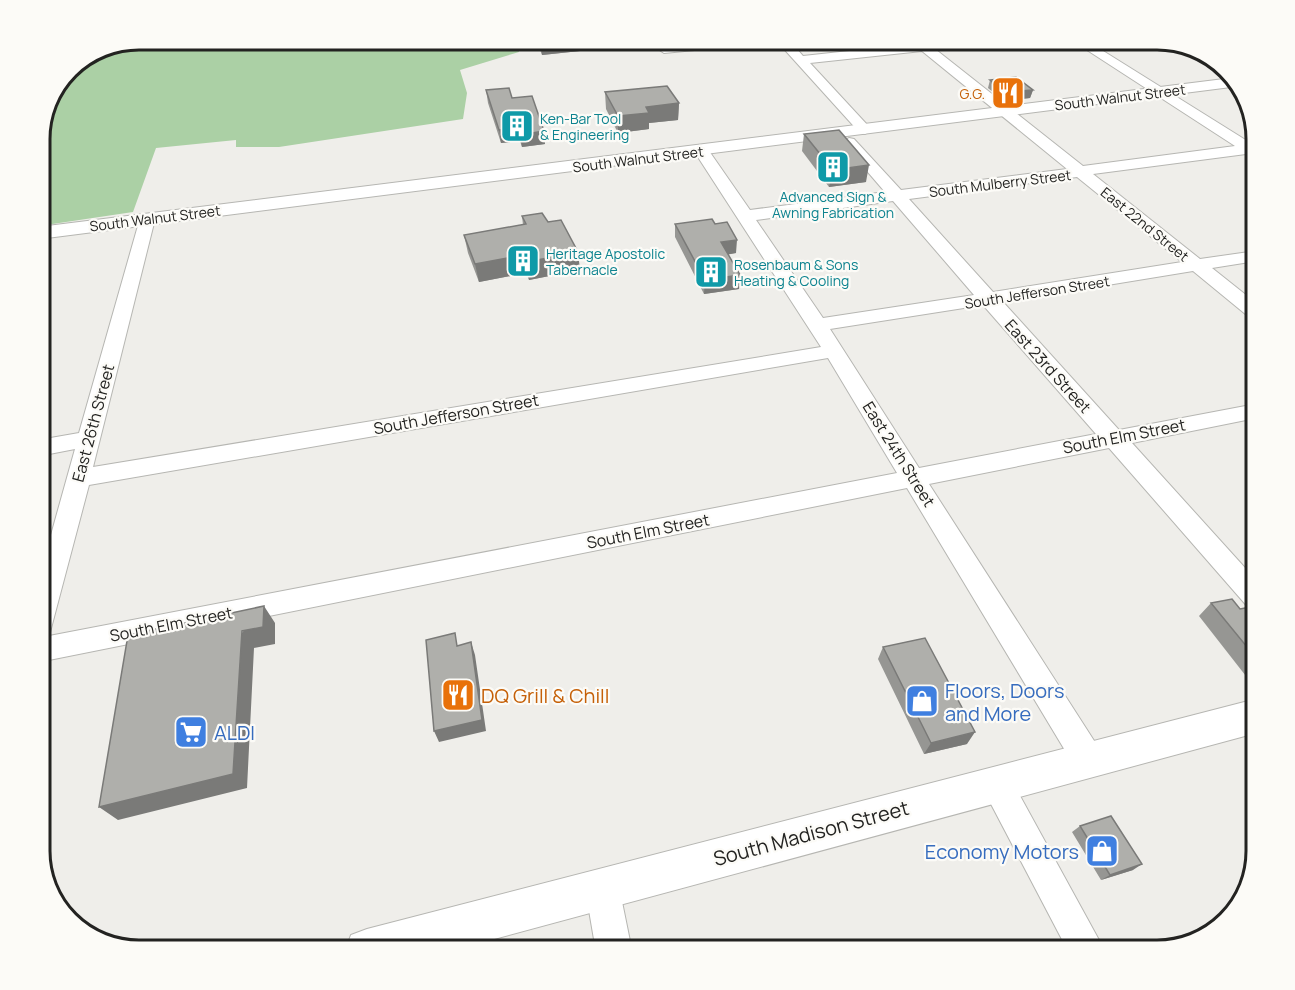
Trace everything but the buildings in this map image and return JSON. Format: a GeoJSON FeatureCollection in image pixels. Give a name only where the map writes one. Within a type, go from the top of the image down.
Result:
{"type":"FeatureCollection","features":[{"type":"Feature","properties":{"kind":"main road","name":"South Walnut Street"},"geometry":{"type":"LineString","coordinates":[[50,231],[702,151],[1226,83]]}},
{"type":"Feature","properties":{"kind":"main road","name":"South Madison Street"},"geometry":{"type":"LineString","coordinates":[[407,940],[1246,719]]}},
{"type":"Feature","properties":{"kind":"street"},"geometry":{"type":"LineString","coordinates":[[790,49],[865,130]]}},
{"type":"Feature","properties":{"kind":"street"},"geometry":{"type":"LineString","coordinates":[[800,60],[878,49]]}},
{"type":"Feature","properties":{"kind":"street","name":"East 22nd Street"},"geometry":{"type":"LineString","coordinates":[[927,49],[1246,305]]}},
{"type":"Feature","properties":{"kind":"street"},"geometry":{"type":"LineString","coordinates":[[1092,49],[1246,145]]}},
{"type":"Feature","properties":{"kind":"street","name":"East 23rd Street"},"geometry":{"type":"LineString","coordinates":[[841,133],[1246,587]]}},
{"type":"Feature","properties":{"kind":"street","name":"East 24th Street"},"geometry":{"type":"LineString","coordinates":[[702,151],[818,325],[1089,761]]}},
{"type":"Feature","properties":{"kind":"street","name":"South Mulberry Street"},"geometry":{"type":"LineString","coordinates":[[745,216],[1246,151]]}},
{"type":"Feature","properties":{"kind":"street","name":"East 26th Street"},"geometry":{"type":"LineString","coordinates":[[50,587],[147,219]]}},
{"type":"Feature","properties":{"kind":"street","name":"South Jefferson Street"},"geometry":{"type":"LineString","coordinates":[[818,325],[989,300],[1246,258]]}},
{"type":"Feature","properties":{"kind":"street","name":"South Jefferson Street"},"geometry":{"type":"LineString","coordinates":[[79,478],[834,351]]}},
{"type":"Feature","properties":{"kind":"street","name":"South Elm Street"},"geometry":{"type":"LineString","coordinates":[[50,648],[914,479],[1113,437],[1246,413]]}},
{"type":"Feature","properties":{"kind":"street"},"geometry":{"type":"LineString","coordinates":[[50,446],[88,439]]}},
{"type":"Feature","properties":{"kind":"street"},"geometry":{"type":"LineString","coordinates":[[997,785],[1081,940]]}},
{"type":"Feature","properties":{"kind":"street"},"geometry":{"type":"LineString","coordinates":[[602,887],[612,940]]}},
{"type":"Feature","properties":{"kind":"green space"},"geometry":{"type":"Polygon","coordinates":[[[139,49],[518,49],[519,52],[460,70],[467,93],[463,119],[279,147],[236,147],[236,140],[156,148],[133,212],[50,224],[50,133],[53,116],[59,99],[76,76],[105,56],[139,49]]]}},
{"type":"Feature","properties":{"kind":"place","name":"G.G."},"geometry":{"type":"Point","coordinates":[1008,93]}},
{"type":"Feature","properties":{"kind":"place","name":"Ken-Bar Tool & Engineering"},"geometry":{"type":"Point","coordinates":[517,126]}},
{"type":"Feature","properties":{"kind":"place","name":"Advanced Sign & Awning Fabrication"},"geometry":{"type":"Point","coordinates":[833,167]}},
{"type":"Feature","properties":{"kind":"place","name":"Heritage Apostolic Tabernacle"},"geometry":{"type":"Point","coordinates":[523,261]}},
{"type":"Feature","properties":{"kind":"place","name":"Rosenbaum & Sons Heating & Cooling"},"geometry":{"type":"Point","coordinates":[711,272]}},
{"type":"Feature","properties":{"kind":"place","name":"DQ Grill & Chill"},"geometry":{"type":"Point","coordinates":[458,695]}},
{"type":"Feature","properties":{"kind":"place","name":"Floors, Doors and More"},"geometry":{"type":"Point","coordinates":[922,701]}},
{"type":"Feature","properties":{"kind":"place","name":"ALDI"},"geometry":{"type":"Point","coordinates":[191,732]}},
{"type":"Feature","properties":{"kind":"place","name":"Economy Motors"},"geometry":{"type":"Point","coordinates":[1102,851]}}]}
